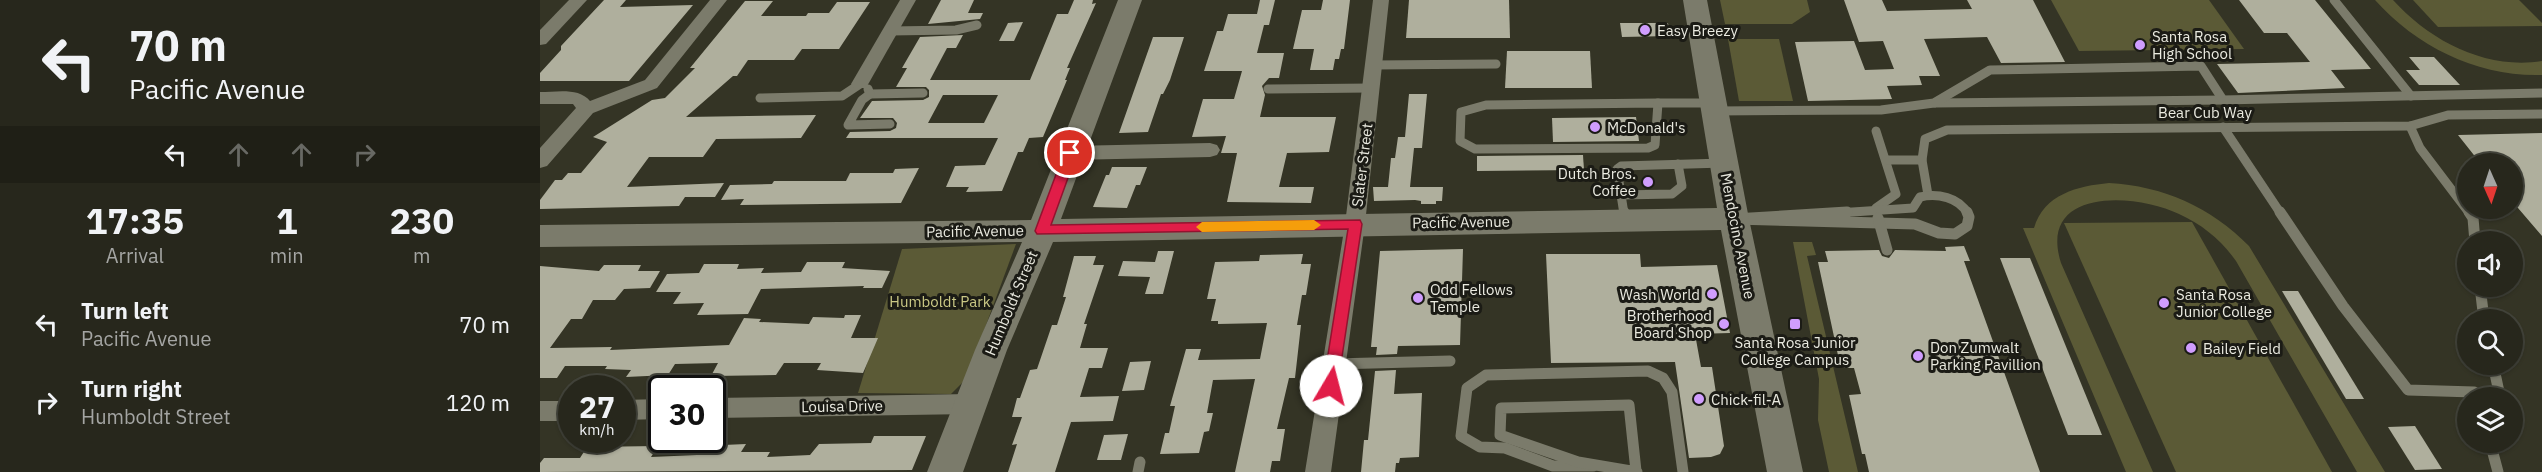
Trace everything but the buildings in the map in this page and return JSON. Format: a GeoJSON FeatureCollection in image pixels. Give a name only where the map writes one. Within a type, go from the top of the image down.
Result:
{"type":"FeatureCollection","features":[{"type":"Feature","properties":{"kind":"street"},"geometry":{"type":"LineString","coordinates":[[540,40],[579,0]]}},
{"type":"Feature","properties":{"kind":"street"},"geometry":{"type":"LineString","coordinates":[[540,161],[586,109],[651,84],[719,0]]}},
{"type":"Feature","properties":{"kind":"street"},"geometry":{"type":"LineString","coordinates":[[864,85],[890,31],[909,0]]}},
{"type":"Feature","properties":{"kind":"street","name":"Humboldt Street"},"geometry":{"type":"LineString","coordinates":[[945,472],[1042,231],[1130,0]]}},
{"type":"Feature","properties":{"kind":"street","name":"Slater Street"},"geometry":{"type":"LineString","coordinates":[[1318,472],[1355,224],[1381,0]]}},
{"type":"Feature","properties":{"kind":"street","name":"Mendocino Avenue"},"geometry":{"type":"LineString","coordinates":[[1695,0],[1734,219],[1785,472]]}},
{"type":"Feature","properties":{"kind":"street"},"geometry":{"type":"LineString","coordinates":[[540,98],[578,98],[586,109]]}},
{"type":"Feature","properties":{"kind":"street"},"geometry":{"type":"LineString","coordinates":[[1070,153],[1209,150]]}},
{"type":"Feature","properties":{"kind":"street","name":"Pacific Avenue"},"geometry":{"type":"LineString","coordinates":[[540,236],[1042,231],[1355,224],[1624,208],[1734,219]]}},
{"type":"Feature","properties":{"kind":"street","name":"Louisa Drive"},"geometry":{"type":"LineString","coordinates":[[726,408],[971,404]]}},
{"type":"Feature","properties":{"kind":"street"},"geometry":{"type":"LineString","coordinates":[[540,411],[558,411]]}},
{"type":"Feature","properties":{"kind":"lane"},"geometry":{"type":"LineString","coordinates":[[2334,0],[2411,96]]}},
{"type":"Feature","properties":{"kind":"lane"},"geometry":{"type":"LineString","coordinates":[[890,31],[956,30],[977,25]]}},
{"type":"Feature","properties":{"kind":"lane"},"geometry":{"type":"LineString","coordinates":[[1373,65],[1496,64]]}},
{"type":"Feature","properties":{"kind":"lane"},"geometry":{"type":"LineString","coordinates":[[1934,103],[1990,70],[2201,66],[2223,100]]}},
{"type":"Feature","properties":{"kind":"lane"},"geometry":{"type":"LineString","coordinates":[[864,85],[862,100],[848,124],[890,124]]}},
{"type":"Feature","properties":{"kind":"lane"},"geometry":{"type":"LineString","coordinates":[[760,98],[842,96],[864,85],[923,93]]}},
{"type":"Feature","properties":{"kind":"lane"},"geometry":{"type":"LineString","coordinates":[[1268,89],[1371,88]]}},
{"type":"Feature","properties":{"kind":"lane"},"geometry":{"type":"LineString","coordinates":[[1658,103],[1655,145],[1647,148],[1475,149],[1460,141],[1461,112],[1486,105],[1658,103],[1714,107],[1881,111],[1934,103],[2542,93]]}},
{"type":"Feature","properties":{"kind":"lane","name":"Bear Cub Way"},"geometry":{"type":"LineString","coordinates":[[1922,160],[1925,139],[1947,130],[2410,126],[2448,115],[2542,114]]}},
{"type":"Feature","properties":{"kind":"lane"},"geometry":{"type":"LineString","coordinates":[[2410,126],[2420,148],[2473,218],[2474,231]]}},
{"type":"Feature","properties":{"kind":"lane"},"geometry":{"type":"LineString","coordinates":[[2223,127],[2343,306],[2408,390],[2457,391]]}},
{"type":"Feature","properties":{"kind":"lane"},"geometry":{"type":"LineString","coordinates":[[1875,209],[1896,194],[1876,131]]}},
{"type":"Feature","properties":{"kind":"lane"},"geometry":{"type":"LineString","coordinates":[[1886,160],[1922,160],[1928,195]]}},
{"type":"Feature","properties":{"kind":"lane"},"geometry":{"type":"LineString","coordinates":[[1678,164],[1682,186],[1672,194],[1624,208],[1617,169],[1621,166],[1678,164],[1724,163]]}},
{"type":"Feature","properties":{"kind":"lane"},"geometry":{"type":"LineString","coordinates":[[1928,195],[1949,197],[1962,205],[1970,218],[1965,229],[1960,233],[1943,235],[1915,224],[1734,219],[1912,208],[1920,197],[1928,195]]}},
{"type":"Feature","properties":{"kind":"lane"},"geometry":{"type":"LineString","coordinates":[[1875,209],[1887,250]]}},
{"type":"Feature","properties":{"kind":"lane"},"geometry":{"type":"LineString","coordinates":[[1334,364],[1450,361]]}},
{"type":"Feature","properties":{"kind":"lane"},"geometry":{"type":"LineString","coordinates":[[1593,466],[1553,466],[1504,448],[1479,447],[1469,442],[1461,436],[1467,388],[1486,375],[1648,370],[1663,378],[1672,392],[1683,472]]}},
{"type":"Feature","properties":{"kind":"lane"},"geometry":{"type":"LineString","coordinates":[[1629,405],[1637,472],[1593,466],[1553,455],[1500,435],[1501,408],[1629,405]]}},
{"type":"Feature","properties":{"kind":"lane"},"geometry":{"type":"LineString","coordinates":[[2493,453],[2498,472]]}},
{"type":"Feature","properties":{"kind":"green space"},"geometry":{"type":"Polygon","coordinates":[[[1720,0],[1807,0],[1810,12],[1792,24],[1725,24],[1720,0]]]}},
{"type":"Feature","properties":{"kind":"green space"},"geometry":{"type":"Polygon","coordinates":[[[2051,0],[2209,0],[2244,49],[2079,51],[2051,0]]]}},
{"type":"Feature","properties":{"kind":"green space"},"geometry":{"type":"Polygon","coordinates":[[[2375,0],[2393,0],[2424,28],[2460,49],[2500,61],[2521,63],[2542,61],[2542,75],[2495,71],[2450,56],[2410,32],[2375,0]]]}},
{"type":"Feature","properties":{"kind":"green space"},"geometry":{"type":"Polygon","coordinates":[[[2413,0],[2519,0],[2542,23],[2542,26],[2438,27],[2413,0]]]}},
{"type":"Feature","properties":{"kind":"green space"},"geometry":{"type":"Polygon","coordinates":[[[1728,39],[1779,39],[1793,101],[1739,101],[1728,39]]]}},
{"type":"Feature","properties":{"kind":"green space"},"geometry":{"type":"Polygon","coordinates":[[[2109,183],[2148,189],[2185,201],[2219,220],[2249,246],[2385,472],[2357,472],[2236,261],[2224,246],[2204,228],[2179,214],[2139,202],[2116,200],[2095,202],[2076,209],[2063,220],[2057,238],[2061,263],[2153,472],[2126,472],[2023,228],[2034,228],[2046,207],[2064,194],[2109,183]]]}},
{"type":"Feature","properties":{"kind":"green space","name":"Bailey Field"},"geometry":{"type":"Polygon","coordinates":[[[2192,222],[2332,472],[2176,472],[2064,223],[2192,222]]]}},
{"type":"Feature","properties":{"kind":"green space"},"geometry":{"type":"Polygon","coordinates":[[[1793,242],[1812,242],[1816,255],[1807,256],[1858,472],[1829,472],[1818,420],[1819,379],[1793,242]]]}},
{"type":"Feature","properties":{"kind":"green space","name":"Humboldt Park"},"geometry":{"type":"Polygon","coordinates":[[[1016,244],[966,379],[951,394],[858,393],[902,249],[1016,244]]]}},
{"type":"Feature","properties":{"kind":"slow traffic"},"geometry":{"type":"LineString","coordinates":[[1202,227],[1314,225]]}},
{"type":"Feature","properties":{"kind":"place","name":"Easy Breezy"},"geometry":{"type":"Point","coordinates":[1645,30]}},
{"type":"Feature","properties":{"kind":"place","name":"Santa Rosa High School"},"geometry":{"type":"Point","coordinates":[2140,45]}},
{"type":"Feature","properties":{"kind":"place","name":"McDonald's"},"geometry":{"type":"Point","coordinates":[1595,127]}},
{"type":"Feature","properties":{"kind":"place","name":"Dutch Bros. Coffee"},"geometry":{"type":"Point","coordinates":[1648,182]}},
{"type":"Feature","properties":{"kind":"place","name":"Wash World"},"geometry":{"type":"Point","coordinates":[1712,294]}},
{"type":"Feature","properties":{"kind":"place","name":"Odd Fellows Temple"},"geometry":{"type":"Point","coordinates":[1418,298]}},
{"type":"Feature","properties":{"kind":"place","name":"Santa Rosa Junior College"},"geometry":{"type":"Point","coordinates":[2164,303]}},
{"type":"Feature","properties":{"kind":"place","name":"Brotherhood Board Shop"},"geometry":{"type":"Point","coordinates":[1724,324]}},
{"type":"Feature","properties":{"kind":"place","name":"Santa Rosa Junior College Campus"},"geometry":{"type":"Point","coordinates":[1795,324]}},
{"type":"Feature","properties":{"kind":"place","name":"Bailey Field"},"geometry":{"type":"Point","coordinates":[2191,348]}},
{"type":"Feature","properties":{"kind":"place","name":"Don Zumwalt Parking Pavillion"},"geometry":{"type":"Point","coordinates":[1918,356]}},
{"type":"Feature","properties":{"kind":"place","name":"Chick-fil-A"},"geometry":{"type":"Point","coordinates":[1699,399]}},
{"type":"Feature","properties":{"kind":"route"},"geometry":{"type":"LineString","coordinates":[[1070,153],[1042,231],[1355,224],[1331,386]]}}]}
